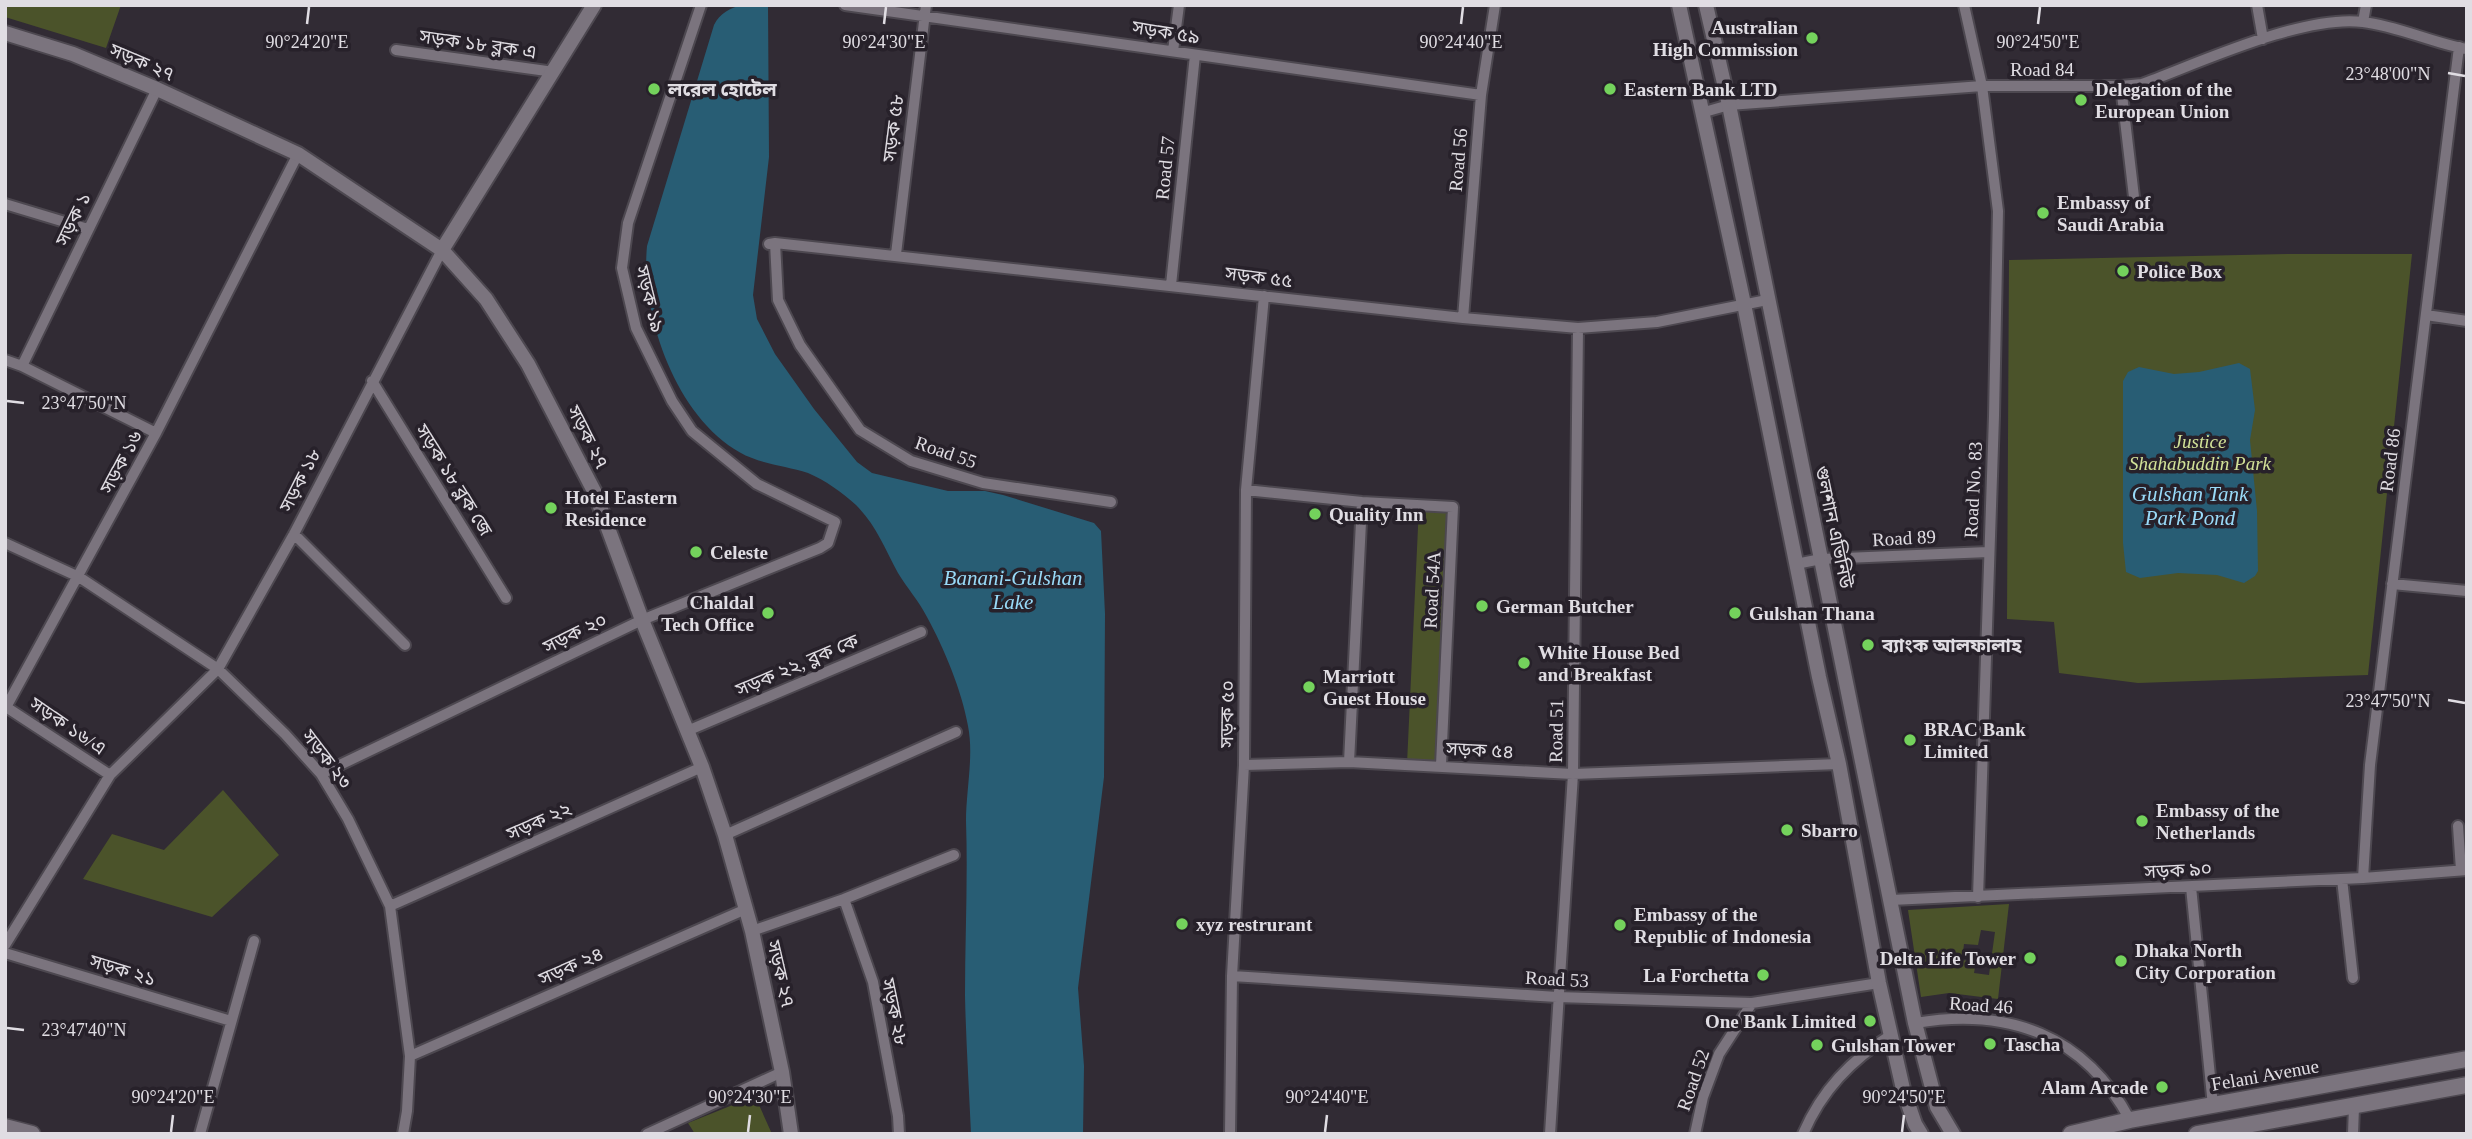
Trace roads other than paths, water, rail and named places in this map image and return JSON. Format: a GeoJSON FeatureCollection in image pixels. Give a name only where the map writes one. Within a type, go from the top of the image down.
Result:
{"type":"FeatureCollection","features":[{"type":"Feature","properties":{"kind":"main road","name":"Felani Avenue"},"geometry":{"type":"LineString","coordinates":[[2071,1134],[2130,1120],[2467,1059]]}},
{"type":"Feature","properties":{"kind":"main road"},"geometry":{"type":"LineString","coordinates":[[2197,1134],[2230,1131],[2467,1085]]}},
{"type":"Feature","properties":{"kind":"main road"},"geometry":{"type":"LineString","coordinates":[[5,1126],[32,1134]]}},
{"type":"Feature","properties":{"kind":"street","name":"সড়ক ১৮"},"geometry":{"type":"LineString","coordinates":[[5,946],[110,775],[218,669],[294,534],[442,250],[594,5]]}},
{"type":"Feature","properties":{"kind":"street","name":"সড়ক ১৯"},"geometry":{"type":"LineString","coordinates":[[701,5],[628,223],[622,268],[636,328],[672,401],[692,431],[757,484],[835,522]]}},
{"type":"Feature","properties":{"kind":"street","name":"সড়ক ৫৯"},"geometry":{"type":"LineString","coordinates":[[845,5],[925,10],[1195,55],[1481,94]]}},
{"type":"Feature","properties":{"kind":"street"},"geometry":{"type":"LineString","coordinates":[[1174,51],[1179,5]]}},
{"type":"Feature","properties":{"kind":"street","name":"Road 56"},"geometry":{"type":"LineString","coordinates":[[1463,318],[1481,94],[1495,5]]}},
{"type":"Feature","properties":{"kind":"street"},"geometry":{"type":"LineString","coordinates":[[1679,5],[1839,764],[1879,983],[1903,1089],[1921,1134]]}},
{"type":"Feature","properties":{"kind":"street","name":"গুলশান এভিনিউ"},"geometry":{"type":"LineString","coordinates":[[1706,5],[1729,105],[1916,1023],[1935,1100],[1953,1134]]}},
{"type":"Feature","properties":{"kind":"street","name":"Road No. 83"},"geometry":{"type":"LineString","coordinates":[[1964,5],[1982,86],[1998,211],[1978,897]]}},
{"type":"Feature","properties":{"kind":"street"},"geometry":{"type":"LineString","coordinates":[[2257,5],[2263,39]]}},
{"type":"Feature","properties":{"kind":"street"},"geometry":{"type":"LineString","coordinates":[[2363,22],[2366,5]]}},
{"type":"Feature","properties":{"kind":"street","name":"সড়ক ৫৮"},"geometry":{"type":"LineString","coordinates":[[896,254],[925,10]]}},
{"type":"Feature","properties":{"kind":"street","name":"Road 84"},"geometry":{"type":"LineString","coordinates":[[1701,113],[1729,105],[1982,86],[2142,84],[2263,39],[2333,21],[2363,22],[2463,48]]}},
{"type":"Feature","properties":{"kind":"street","name":"সড়ক ২৭"},"geometry":{"type":"LineString","coordinates":[[5,33],[73,54],[157,89],[298,154],[442,250],[486,299],[528,364],[595,493],[642,620],[702,767],[725,835],[752,931],[782,1072],[791,1134]]}},
{"type":"Feature","properties":{"kind":"street","name":"Road 86"},"geometry":{"type":"LineString","coordinates":[[2363,878],[2370,765],[2426,316],[2463,48]]}},
{"type":"Feature","properties":{"kind":"street","name":"সড়ক ১৮ ব্লক এ"},"geometry":{"type":"LineString","coordinates":[[396,50],[554,72]]}},
{"type":"Feature","properties":{"kind":"street","name":"Road 57"},"geometry":{"type":"LineString","coordinates":[[1171,285],[1195,55]]}},
{"type":"Feature","properties":{"kind":"street"},"geometry":{"type":"LineString","coordinates":[[2122,86],[2134,197]]}},
{"type":"Feature","properties":{"kind":"street","name":"সড়ক ১"},"geometry":{"type":"LineString","coordinates":[[22,366],[157,89]]}},
{"type":"Feature","properties":{"kind":"street","name":"সড়ক ১৬"},"geometry":{"type":"LineString","coordinates":[[6,708],[156,433],[298,154]]}},
{"type":"Feature","properties":{"kind":"street"},"geometry":{"type":"LineString","coordinates":[[6,206],[88,229]]}},
{"type":"Feature","properties":{"kind":"street","name":"সড়ক ৫৫"},"geometry":{"type":"LineString","coordinates":[[772,243],[896,254],[1463,318],[1578,328],[1657,322],[1744,304]]}},
{"type":"Feature","properties":{"kind":"street","name":"Road 55"},"geometry":{"type":"LineString","coordinates":[[772,243],[778,300],[800,345],[860,430],[911,461],[982,483],[1111,502]]}},
{"type":"Feature","properties":{"kind":"street","name":"সড়ক ৫০"},"geometry":{"type":"LineString","coordinates":[[1230,1134],[1232,976],[1244,765],[1246,490],[1264,296]]}},
{"type":"Feature","properties":{"kind":"street"},"geometry":{"type":"LineString","coordinates":[[1744,304],[1767,300]]}},
{"type":"Feature","properties":{"kind":"street"},"geometry":{"type":"LineString","coordinates":[[2426,316],[2467,321]]}},
{"type":"Feature","properties":{"kind":"street","name":"Road 51"},"geometry":{"type":"LineString","coordinates":[[1550,1134],[1573,774],[1578,328]]}},
{"type":"Feature","properties":{"kind":"street"},"geometry":{"type":"LineString","coordinates":[[5,360],[156,433]]}},
{"type":"Feature","properties":{"kind":"street","name":"সড়ক ১৮ ব্লক জে"},"geometry":{"type":"LineString","coordinates":[[372,381],[506,598]]}},
{"type":"Feature","properties":{"kind":"street","name":"Road 54A"},"geometry":{"type":"LineString","coordinates":[[1246,490],[1453,508],[1441,765]]}},
{"type":"Feature","properties":{"kind":"street"},"geometry":{"type":"LineString","coordinates":[[1349,762],[1362,502]]}},
{"type":"Feature","properties":{"kind":"street","name":"সড়ক ২০"},"geometry":{"type":"LineString","coordinates":[[321,775],[642,620],[820,548],[828,543],[835,522]]}},
{"type":"Feature","properties":{"kind":"street"},"geometry":{"type":"LineString","coordinates":[[294,534],[405,645]]}},
{"type":"Feature","properties":{"kind":"street","name":"সড়ক ২৩"},"geometry":{"type":"LineString","coordinates":[[5,543],[79,577],[218,669],[285,734],[321,775],[348,819],[390,906],[410,1056],[403,1134]]}},
{"type":"Feature","properties":{"kind":"street","name":"Road 89"},"geometry":{"type":"LineString","coordinates":[[1796,564],[1821,559],[1988,552]]}},
{"type":"Feature","properties":{"kind":"street"},"geometry":{"type":"LineString","coordinates":[[2392,584],[2467,591]]}},
{"type":"Feature","properties":{"kind":"street","name":"সড়ক ২২, ব্লক কে"},"geometry":{"type":"LineString","coordinates":[[687,731],[921,632]]}},
{"type":"Feature","properties":{"kind":"street","name":"সড়ক ১৬/এ"},"geometry":{"type":"LineString","coordinates":[[6,708],[110,775]]}},
{"type":"Feature","properties":{"kind":"street"},"geometry":{"type":"LineString","coordinates":[[725,835],[956,733]]}},
{"type":"Feature","properties":{"kind":"street","name":"সড়ক ৫৪"},"geometry":{"type":"LineString","coordinates":[[1244,765],[1349,762],[1573,774],[1839,764]]}},
{"type":"Feature","properties":{"kind":"street","name":"সড়ক ২২"},"geometry":{"type":"LineString","coordinates":[[390,906],[702,767]]}},
{"type":"Feature","properties":{"kind":"street"},"geometry":{"type":"LineString","coordinates":[[2458,826],[2464,870]]}},
{"type":"Feature","properties":{"kind":"street"},"geometry":{"type":"LineString","coordinates":[[752,931],[844,900],[954,855]]}},
{"type":"Feature","properties":{"kind":"street","name":"সড়ক ৯০"},"geometry":{"type":"LineString","coordinates":[[1891,900],[2363,878],[2464,870]]}},
{"type":"Feature","properties":{"kind":"street"},"geometry":{"type":"LineString","coordinates":[[2342,879],[2353,978]]}},
{"type":"Feature","properties":{"kind":"street"},"geometry":{"type":"LineString","coordinates":[[2191,887],[2213,1106]]}},
{"type":"Feature","properties":{"kind":"street","name":"সড়ক ২৮"},"geometry":{"type":"LineString","coordinates":[[844,900],[873,982],[899,1134]]}},
{"type":"Feature","properties":{"kind":"street","name":"সড়ক ২৪"},"geometry":{"type":"LineString","coordinates":[[410,1056],[746,909]]}},
{"type":"Feature","properties":{"kind":"street"},"geometry":{"type":"LineString","coordinates":[[200,1134],[254,942]]}},
{"type":"Feature","properties":{"kind":"street","name":"সড়ক ২১"},"geometry":{"type":"LineString","coordinates":[[5,953],[231,1021]]}},
{"type":"Feature","properties":{"kind":"street","name":"Road 53"},"geometry":{"type":"LineString","coordinates":[[1232,976],[1557,997],[1752,1003],[1879,983]]}},
{"type":"Feature","properties":{"kind":"street","name":"Road 52"},"geometry":{"type":"LineString","coordinates":[[1695,1134],[1703,1097],[1719,1054],[1752,1003]]}},
{"type":"Feature","properties":{"kind":"street","name":"Road 46"},"geometry":{"type":"LineString","coordinates":[[1916,1023],[1969,1017],[2019,1024],[2043,1034],[2065,1045],[2103,1078],[2130,1120]]}},
{"type":"Feature","properties":{"kind":"street"},"geometry":{"type":"LineString","coordinates":[[1803,1134],[1826,1090],[1841,1073],[1891,1035]]}},
{"type":"Feature","properties":{"kind":"street"},"geometry":{"type":"LineString","coordinates":[[647,1134],[782,1072]]}},
{"type":"Feature","properties":{"kind":"street"},"geometry":{"type":"LineString","coordinates":[[2353,1134],[2354,1107]]}},
{"type":"Feature","properties":{"kind":"water","name":"Banani-Gulshan Lake"},"geometry":{"type":"Polygon","coordinates":[[[742,5],[768,5],[769,157],[753,295],[757,319],[775,354],[814,409],[857,462],[872,473],[948,491],[985,491],[1003,495],[1094,523],[1101,531],[1105,614],[1104,777],[1078,988],[1084,1066],[1083,1134],[971,1134],[965,996],[966,821],[970,737],[957,684],[927,617],[898,573],[875,529],[856,505],[834,487],[814,476],[752,458],[727,444],[704,423],[685,397],[658,337],[650,305],[647,246],[714,25],[726,12],[742,5]]]}},
{"type":"Feature","properties":{"kind":"water","name":"Gulshan Tank Park Pond"},"geometry":{"type":"Polygon","coordinates":[[[2239,363],[2250,369],[2255,410],[2250,440],[2257,511],[2258,571],[2244,583],[2217,575],[2178,573],[2140,578],[2126,572],[2123,543],[2123,381],[2128,372],[2139,367],[2174,374],[2199,372],[2239,363]]]}},
{"type":"Feature","properties":{"kind":"place","name":"Australian High Commission"},"geometry":{"type":"Point","coordinates":[1812,38]}},
{"type":"Feature","properties":{"kind":"place","name":"লরেল হোটেল"},"geometry":{"type":"Point","coordinates":[654,89]}},
{"type":"Feature","properties":{"kind":"place","name":"Eastern Bank LTD"},"geometry":{"type":"Point","coordinates":[1610,89]}},
{"type":"Feature","properties":{"kind":"place","name":"Delegation of the European Union"},"geometry":{"type":"Point","coordinates":[2081,100]}},
{"type":"Feature","properties":{"kind":"place","name":"Embassy of Saudi Arabia"},"geometry":{"type":"Point","coordinates":[2043,213]}},
{"type":"Feature","properties":{"kind":"place","name":"Police Box"},"geometry":{"type":"Point","coordinates":[2123,271]}},
{"type":"Feature","properties":{"kind":"place","name":"Hotel Eastern Residence"},"geometry":{"type":"Point","coordinates":[551,508]}},
{"type":"Feature","properties":{"kind":"place","name":"Quality Inn"},"geometry":{"type":"Point","coordinates":[1315,514]}},
{"type":"Feature","properties":{"kind":"place","name":"Celeste"},"geometry":{"type":"Point","coordinates":[696,552]}},
{"type":"Feature","properties":{"kind":"place","name":"German Butcher"},"geometry":{"type":"Point","coordinates":[1482,606]}},
{"type":"Feature","properties":{"kind":"place","name":"Chaldal Tech Office"},"geometry":{"type":"Point","coordinates":[768,613]}},
{"type":"Feature","properties":{"kind":"place","name":"Gulshan Thana"},"geometry":{"type":"Point","coordinates":[1735,613]}},
{"type":"Feature","properties":{"kind":"place","name":"ব্যাংক আলফালাহ"},"geometry":{"type":"Point","coordinates":[1868,645]}},
{"type":"Feature","properties":{"kind":"place","name":"White House Bed and Breakfast"},"geometry":{"type":"Point","coordinates":[1524,663]}},
{"type":"Feature","properties":{"kind":"place","name":"Marriott Guest House"},"geometry":{"type":"Point","coordinates":[1309,687]}},
{"type":"Feature","properties":{"kind":"place","name":"BRAC Bank Limited"},"geometry":{"type":"Point","coordinates":[1910,740]}},
{"type":"Feature","properties":{"kind":"place","name":"Embassy of the Netherlands"},"geometry":{"type":"Point","coordinates":[2142,821]}},
{"type":"Feature","properties":{"kind":"place","name":"Sbarro"},"geometry":{"type":"Point","coordinates":[1787,830]}},
{"type":"Feature","properties":{"kind":"place","name":"xyz restrurant"},"geometry":{"type":"Point","coordinates":[1182,924]}},
{"type":"Feature","properties":{"kind":"place","name":"Embassy of the Republic of Indonesia"},"geometry":{"type":"Point","coordinates":[1620,925]}},
{"type":"Feature","properties":{"kind":"place","name":"Delta Life Tower"},"geometry":{"type":"Point","coordinates":[2030,958]}},
{"type":"Feature","properties":{"kind":"place","name":"Dhaka North City Corporation"},"geometry":{"type":"Point","coordinates":[2121,961]}},
{"type":"Feature","properties":{"kind":"place","name":"La Forchetta"},"geometry":{"type":"Point","coordinates":[1763,975]}},
{"type":"Feature","properties":{"kind":"place","name":"One Bank Limited"},"geometry":{"type":"Point","coordinates":[1870,1021]}},
{"type":"Feature","properties":{"kind":"place","name":"Tascha"},"geometry":{"type":"Point","coordinates":[1990,1044]}},
{"type":"Feature","properties":{"kind":"place","name":"Gulshan Tower"},"geometry":{"type":"Point","coordinates":[1817,1045]}},
{"type":"Feature","properties":{"kind":"place","name":"Alam Arcade"},"geometry":{"type":"Point","coordinates":[2162,1087]}},
{"type":"Feature","properties":{"kind":"park label","name":"Justice Shahabuddin Park"},"geometry":{"type":"Point","coordinates":[2200,452]}}]}
